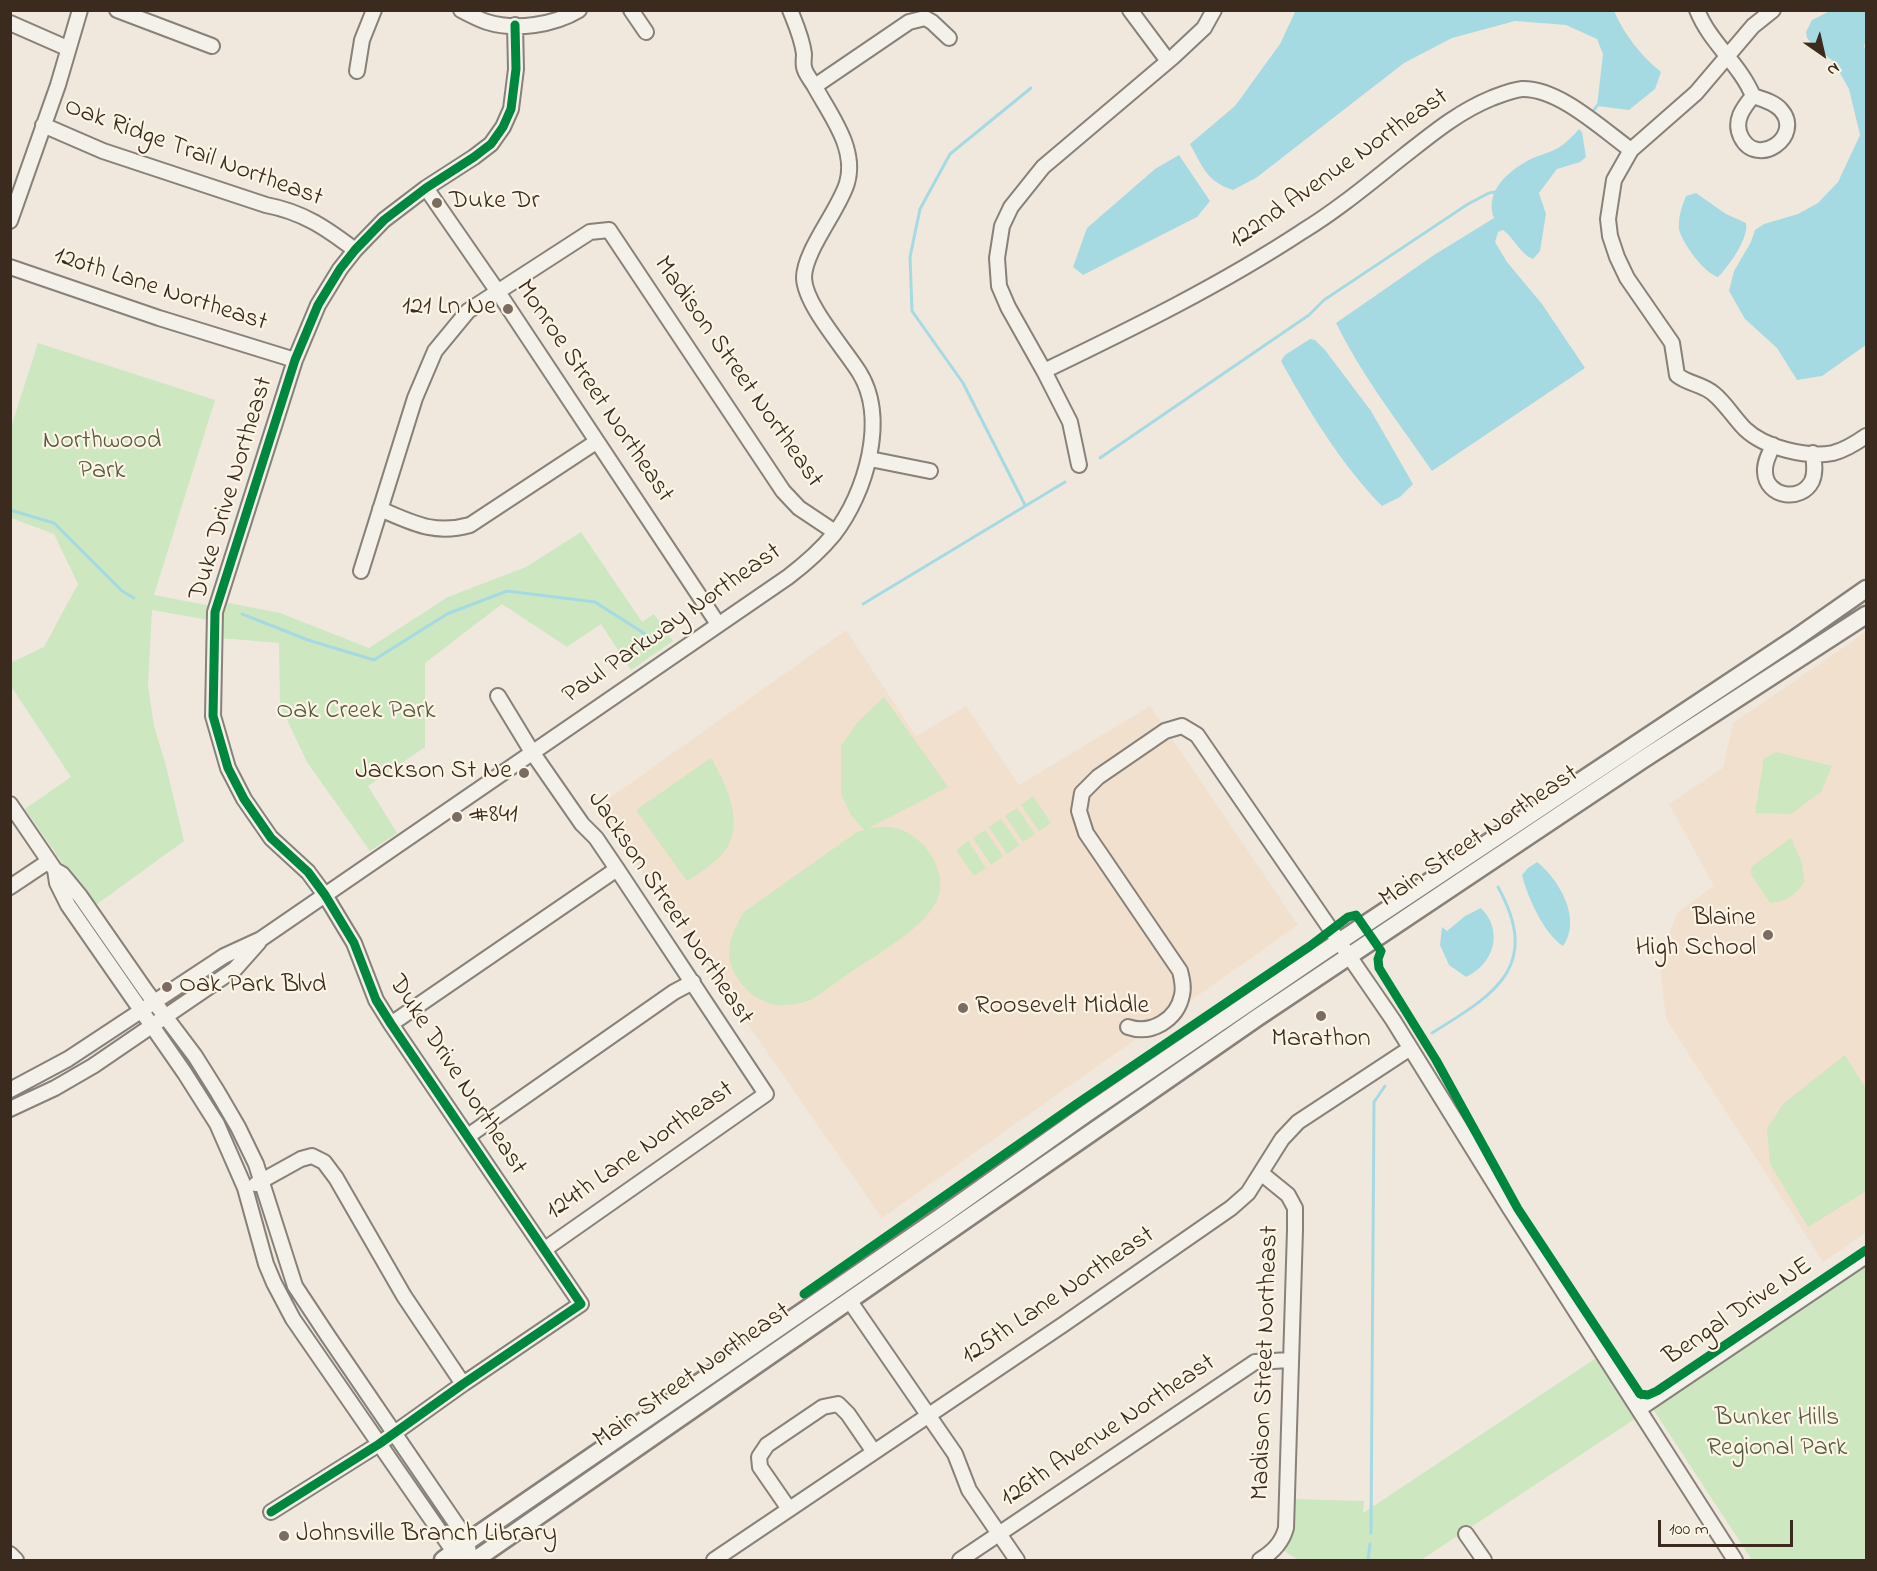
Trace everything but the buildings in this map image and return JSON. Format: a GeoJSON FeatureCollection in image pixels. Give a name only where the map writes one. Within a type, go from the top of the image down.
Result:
{"type":"FeatureCollection","features":[{"type":"Feature","properties":{"kind":"main road","name":"Main Street Northeast"},"geometry":{"type":"LineString","coordinates":[[460,1555],[799,1313],[939,1218],[1087,1113],[1866,589]]}},
{"type":"Feature","properties":{"kind":"main road","name":"Main Street Northeast"},"geometry":{"type":"LineString","coordinates":[[475,1560],[1258,1017],[1642,760],[1866,615]]}},
{"type":"Feature","properties":{"kind":"street"},"geometry":{"type":"LineString","coordinates":[[10,221],[14,194],[58,85],[80,10]]}},
{"type":"Feature","properties":{"kind":"street"},"geometry":{"type":"LineString","coordinates":[[117,10],[212,46]]}},
{"type":"Feature","properties":{"kind":"street"},"geometry":{"type":"LineString","coordinates":[[357,71],[362,40],[374,10]]}},
{"type":"Feature","properties":{"kind":"street"},"geometry":{"type":"LineString","coordinates":[[461,10],[489,23],[515,26],[555,21],[579,10]]}},
{"type":"Feature","properties":{"kind":"street"},"geometry":{"type":"LineString","coordinates":[[630,10],[646,32]]}},
{"type":"Feature","properties":{"kind":"street","name":"Paul Parkway Northeast"},"geometry":{"type":"LineString","coordinates":[[10,1090],[68,1059],[224,956],[261,939],[788,577],[820,550],[835,532],[850,508],[870,459],[873,420],[870,396],[860,374],[816,310],[806,290],[804,277],[811,252],[846,184],[850,164],[843,138],[804,68],[804,54],[799,31],[790,10]]}},
{"type":"Feature","properties":{"kind":"street"},"geometry":{"type":"LineString","coordinates":[[1130,10],[1168,61]]}},
{"type":"Feature","properties":{"kind":"street"},"geometry":{"type":"LineString","coordinates":[[1079,465],[1070,422],[999,286],[997,258],[1002,226],[1011,207],[1044,167],[1204,28],[1214,10]]}},
{"type":"Feature","properties":{"kind":"street"},"geometry":{"type":"LineString","coordinates":[[1696,10],[1705,28],[1748,83],[1753,96]]}},
{"type":"Feature","properties":{"kind":"street"},"geometry":{"type":"LineString","coordinates":[[1773,10],[1753,26],[1696,93],[1631,150],[1614,180],[1609,228],[1617,257],[1627,278],[1672,343],[1677,375],[1683,380],[1702,385],[1713,393],[1746,430],[1773,445],[1791,451],[1833,453],[1866,436]]}},
{"type":"Feature","properties":{"kind":"street"},"geometry":{"type":"LineString","coordinates":[[814,86],[909,21],[925,18],[949,38]]}},
{"type":"Feature","properties":{"kind":"street"},"geometry":{"type":"LineString","coordinates":[[10,23],[68,48]]}},
{"type":"Feature","properties":{"kind":"street","name":"Duke Drive Northeast"},"geometry":{"type":"LineString","coordinates":[[463,1384],[581,1304],[391,1024],[376,1000],[354,943],[325,895],[308,872],[271,838],[244,799],[228,768],[213,716],[215,612],[295,360],[318,305],[340,269],[384,220],[491,144],[503,127],[511,109],[516,69],[515,26]]}},
{"type":"Feature","properties":{"kind":"street","name":"122nd Avenue Northeast"},"geometry":{"type":"LineString","coordinates":[[1044,371],[1157,315],[1258,260],[1306,230],[1448,121],[1473,106],[1499,95],[1522,89],[1556,97],[1631,150]]}},
{"type":"Feature","properties":{"kind":"street","name":"Oak Ridge Trail Northeast"},"geometry":{"type":"LineString","coordinates":[[43,125],[103,152],[266,205],[286,208],[302,214],[328,229],[355,250]]}},
{"type":"Feature","properties":{"kind":"street","name":"Monroe Street Northeast"},"geometry":{"type":"LineString","coordinates":[[426,188],[498,292],[718,624]]}},
{"type":"Feature","properties":{"kind":"street","name":"Madison Street Northeast"},"geometry":{"type":"LineString","coordinates":[[498,292],[590,232],[609,230],[783,491],[799,507],[835,532]]}},
{"type":"Feature","properties":{"kind":"street","name":"120th Lane Northeast"},"geometry":{"type":"LineString","coordinates":[[10,267],[159,318],[295,360]]}},
{"type":"Feature","properties":{"kind":"street"},"geometry":{"type":"LineString","coordinates":[[361,571],[415,398],[435,351],[468,311],[498,292]]}},
{"type":"Feature","properties":{"kind":"street"},"geometry":{"type":"LineString","coordinates":[[380,509],[433,529],[454,529],[470,525],[596,442]]}},
{"type":"Feature","properties":{"kind":"street"},"geometry":{"type":"LineString","coordinates":[[1773,445],[1764,471],[1766,480],[1778,492],[1786,495],[1801,492],[1812,481],[1813,453]]}},
{"type":"Feature","properties":{"kind":"street"},"geometry":{"type":"LineString","coordinates":[[870,459],[930,471]]}},
{"type":"Feature","properties":{"kind":"street"},"geometry":{"type":"LineString","coordinates":[[498,696],[532,752]]}},
{"type":"Feature","properties":{"kind":"street"},"geometry":{"type":"LineString","coordinates":[[1128,1027],[1139,1031],[1152,1029],[1165,1021],[1182,997],[1182,978],[1172,956],[1086,833],[1081,819],[1080,801],[1082,793],[1098,777],[1165,731],[1182,726],[1197,735],[1393,1020],[1409,1049],[1735,1560]]}},
{"type":"Feature","properties":{"kind":"street","name":"Jackson Street Northeast"},"geometry":{"type":"LineString","coordinates":[[532,752],[582,824],[596,838],[766,1094]]}},
{"type":"Feature","properties":{"kind":"street"},"geometry":{"type":"LineString","coordinates":[[10,804],[52,866],[62,874],[80,896],[195,1056],[228,1109],[247,1145],[262,1181],[295,1286],[394,1434],[460,1555]]}},
{"type":"Feature","properties":{"kind":"street"},"geometry":{"type":"LineString","coordinates":[[10,887],[52,866]]}},
{"type":"Feature","properties":{"kind":"street"},"geometry":{"type":"LineString","coordinates":[[52,866],[57,883],[68,905],[184,1072],[217,1124],[246,1188],[266,1264],[283,1302],[404,1481],[460,1555]]}},
{"type":"Feature","properties":{"kind":"street"},"geometry":{"type":"LineString","coordinates":[[391,1024],[617,869]]}},
{"type":"Feature","properties":{"kind":"street","name":"Paul Parkway Northeast"},"geometry":{"type":"LineString","coordinates":[[10,1109],[55,1088],[93,1066],[235,969],[261,939]]}},
{"type":"Feature","properties":{"kind":"street"},"geometry":{"type":"LineString","coordinates":[[468,1136],[674,992],[693,982]]}},
{"type":"Feature","properties":{"kind":"street","name":"125th Lane Northeast"},"geometry":{"type":"LineString","coordinates":[[714,1560],[1231,1208],[1248,1193],[1282,1139],[1298,1122],[1409,1049]]}},
{"type":"Feature","properties":{"kind":"street","name":"124th Lane Northeast"},"geometry":{"type":"LineString","coordinates":[[545,1249],[766,1094]]}},
{"type":"Feature","properties":{"kind":"street"},"geometry":{"type":"LineString","coordinates":[[246,1188],[301,1159],[312,1156],[324,1162],[336,1178],[404,1296],[463,1384],[394,1434],[271,1512]]}},
{"type":"Feature","properties":{"kind":"street","name":"Madison Street Northeast"},"geometry":{"type":"LineString","coordinates":[[1260,1560],[1276,1547],[1285,1534],[1286,1528],[1295,1208],[1288,1195],[1261,1173]]}},
{"type":"Feature","properties":{"kind":"street","name":"Bengal Drive NE"},"geometry":{"type":"LineString","coordinates":[[1639,1409],[1866,1257]]}},
{"type":"Feature","properties":{"kind":"street"},"geometry":{"type":"LineString","coordinates":[[849,1300],[955,1454],[969,1490],[1017,1560]]}},
{"type":"Feature","properties":{"kind":"street","name":"126th Avenue Northeast"},"geometry":{"type":"LineString","coordinates":[[960,1560],[1255,1362],[1290,1360]]}},
{"type":"Feature","properties":{"kind":"street"},"geometry":{"type":"LineString","coordinates":[[789,1509],[760,1467],[759,1457],[767,1445],[823,1407],[838,1404],[848,1414],[874,1452]]}},
{"type":"Feature","properties":{"kind":"street"},"geometry":{"type":"LineString","coordinates":[[1466,1534],[1484,1560]]}},
{"type":"Feature","properties":{"kind":"street"},"geometry":{"type":"LineString","coordinates":[[10,1554],[16,1560]]}},
{"type":"Feature","properties":{"kind":"shaded area"},"geometry":{"type":"Polygon","coordinates":[[[846,630],[916,736],[966,706],[1019,785],[1150,706],[1298,925],[882,1218],[597,807],[846,630]]]}},
{"type":"Feature","properties":{"kind":"shaded area","name":"Blaine High School"},"geometry":{"type":"Polygon","coordinates":[[[1866,632],[1866,1233],[1823,1262],[1666,1019],[1659,958],[1678,912],[1714,886],[1669,804],[1723,768],[1733,723],[1866,632]]]}},
{"type":"Feature","properties":{"kind":"green space","name":"Northwood Park"},"geometry":{"type":"Polygon","coordinates":[[[38,343],[215,400],[154,595],[211,606],[209,620],[152,610],[148,686],[154,726],[184,841],[93,907],[25,809],[71,777],[11,686],[10,663],[44,647],[78,584],[54,534],[11,518],[11,427],[38,343]]]}},
{"type":"Feature","properties":{"kind":"green space","name":"Oak Creek Park"},"geometry":{"type":"Polygon","coordinates":[[[581,532],[642,622],[654,614],[673,641],[631,670],[601,624],[567,647],[502,604],[425,663],[425,747],[368,786],[397,833],[370,851],[307,762],[280,705],[279,643],[219,638],[224,602],[280,613],[369,648],[448,597],[526,567],[581,532]]]}},
{"type":"Feature","properties":{"kind":"green space"},"geometry":{"type":"Polygon","coordinates":[[[884,697],[948,787],[869,828],[888,827],[902,830],[922,844],[930,853],[940,875],[938,898],[932,909],[911,931],[815,997],[805,1002],[788,1005],[768,1003],[750,993],[735,974],[729,956],[734,930],[744,912],[857,832],[864,830],[851,815],[841,794],[841,746],[857,723],[884,697]]]}},
{"type":"Feature","properties":{"kind":"green space"},"geometry":{"type":"Polygon","coordinates":[[[1776,752],[1832,766],[1821,792],[1791,814],[1755,813],[1764,758],[1776,752]]]}},
{"type":"Feature","properties":{"kind":"green space"},"geometry":{"type":"Polygon","coordinates":[[[711,758],[728,792],[734,817],[733,830],[724,852],[707,868],[687,881],[636,810],[711,758]]]}},
{"type":"Feature","properties":{"kind":"green space"},"geometry":{"type":"Polygon","coordinates":[[[1033,796],[1051,823],[1039,831],[1021,805],[1033,796]]]}},
{"type":"Feature","properties":{"kind":"green space"},"geometry":{"type":"Polygon","coordinates":[[[1017,808],[1035,834],[1023,842],[1005,816],[1017,808]]]}},
{"type":"Feature","properties":{"kind":"green space"},"geometry":{"type":"Polygon","coordinates":[[[1001,819],[1019,845],[1007,854],[989,827],[1001,819]]]}},
{"type":"Feature","properties":{"kind":"green space"},"geometry":{"type":"Polygon","coordinates":[[[985,830],[1003,856],[991,865],[973,838],[985,830]]]}},
{"type":"Feature","properties":{"kind":"green space"},"geometry":{"type":"Polygon","coordinates":[[[1791,838],[1802,863],[1804,882],[1790,897],[1770,903],[1751,874],[1751,867],[1791,838]]]}},
{"type":"Feature","properties":{"kind":"green space"},"geometry":{"type":"Polygon","coordinates":[[[968,841],[986,868],[974,876],[956,850],[968,841]]]}},
{"type":"Feature","properties":{"kind":"green space"},"geometry":{"type":"Polygon","coordinates":[[[1845,1055],[1866,1089],[1866,1191],[1808,1227],[1770,1164],[1767,1128],[1784,1103],[1845,1055]]]}},
{"type":"Feature","properties":{"kind":"green space","name":"Bunker Hills Regional Park"},"geometry":{"type":"Polygon","coordinates":[[[1866,1266],[1866,1560],[1752,1560],[1653,1409],[1866,1266]]]}},
{"type":"Feature","properties":{"kind":"green space"},"geometry":{"type":"Polygon","coordinates":[[[1596,1358],[1635,1419],[1421,1560],[1298,1560],[1283,1550],[1291,1534],[1293,1499],[1364,1501],[1363,1513],[1596,1358]]]}},
{"type":"Feature","properties":{"kind":"water"},"geometry":{"type":"Polygon","coordinates":[[[1296,10],[1614,11],[1634,44],[1661,72],[1655,89],[1629,110],[1597,106],[1603,54],[1597,39],[1566,25],[1515,21],[1452,38],[1404,63],[1256,178],[1233,190],[1211,178],[1190,144],[1235,106],[1280,44],[1296,10]]]}},
{"type":"Feature","properties":{"kind":"water"},"geometry":{"type":"Polygon","coordinates":[[[1830,11],[1866,11],[1864,46],[1866,52],[1866,345],[1822,376],[1797,380],[1777,348],[1745,319],[1729,291],[1734,271],[1751,242],[1755,230],[1764,224],[1798,214],[1818,203],[1838,182],[1860,135],[1849,89],[1833,61],[1807,38],[1806,32],[1812,20],[1830,11]]]}},
{"type":"Feature","properties":{"kind":"water"},"geometry":{"type":"Polygon","coordinates":[[[1579,129],[1582,132],[1586,157],[1580,162],[1557,169],[1539,193],[1546,214],[1540,251],[1533,259],[1521,250],[1503,230],[1498,232],[1495,242],[1507,262],[1542,304],[1585,368],[1432,471],[1369,380],[1336,323],[1434,255],[1494,218],[1492,201],[1494,194],[1509,173],[1528,161],[1558,148],[1579,129]]]}},
{"type":"Feature","properties":{"kind":"water"},"geometry":{"type":"Polygon","coordinates":[[[1179,155],[1210,201],[1197,217],[1083,275],[1073,267],[1087,228],[1155,169],[1179,155]]]}},
{"type":"Feature","properties":{"kind":"water"},"geometry":{"type":"Polygon","coordinates":[[[1696,193],[1726,214],[1746,223],[1741,244],[1718,277],[1706,270],[1694,257],[1679,229],[1686,196],[1696,193]]]}},
{"type":"Feature","properties":{"kind":"water"},"geometry":{"type":"Polygon","coordinates":[[[1310,339],[1315,340],[1325,350],[1371,411],[1413,484],[1400,497],[1382,506],[1354,474],[1327,437],[1281,361],[1285,355],[1310,339]]]}},
{"type":"Feature","properties":{"kind":"water"},"geometry":{"type":"Polygon","coordinates":[[[1537,862],[1553,879],[1566,901],[1570,924],[1563,946],[1543,924],[1524,884],[1522,875],[1537,862]]]}},
{"type":"Feature","properties":{"kind":"water"},"geometry":{"type":"Polygon","coordinates":[[[1481,908],[1492,927],[1493,946],[1483,964],[1466,977],[1449,965],[1440,945],[1442,927],[1447,931],[1465,916],[1481,908]]]}},
{"type":"Feature","properties":{"kind":"waterway"},"geometry":{"type":"LineString","coordinates":[[1025,505],[963,383],[912,311],[910,257],[920,209],[950,154],[1031,88]]}},
{"type":"Feature","properties":{"kind":"waterway"},"geometry":{"type":"LineString","coordinates":[[1594,110],[1599,103]]}},
{"type":"Feature","properties":{"kind":"waterway"},"geometry":{"type":"LineString","coordinates":[[1100,458],[1309,315],[1324,300],[1468,204],[1489,193],[1496,192]]}},
{"type":"Feature","properties":{"kind":"waterway"},"geometry":{"type":"LineString","coordinates":[[863,604],[1065,482]]}},
{"type":"Feature","properties":{"kind":"waterway"},"geometry":{"type":"LineString","coordinates":[[10,510],[54,523],[122,591],[134,598]]}},
{"type":"Feature","properties":{"kind":"waterway"},"geometry":{"type":"LineString","coordinates":[[242,614],[308,640],[374,660],[447,614],[507,591],[595,602],[653,639]]}},
{"type":"Feature","properties":{"kind":"waterway"},"geometry":{"type":"LineString","coordinates":[[1432,1033],[1492,991],[1505,975],[1513,958],[1515,938],[1510,915],[1498,887]]}},
{"type":"Feature","properties":{"kind":"waterway"},"geometry":{"type":"LineString","coordinates":[[1371,1533],[1374,1102],[1385,1086]]}},
{"type":"Feature","properties":{"kind":"waterway"},"geometry":{"type":"LineString","coordinates":[[1368,1560],[1370,1544]]}},
{"type":"Feature","properties":{"kind":"cycle path"},"geometry":{"type":"LineString","coordinates":[[271,1512],[379,1444],[581,1304],[391,1024],[376,1000],[354,943],[325,895],[308,872],[271,838],[244,799],[228,768],[213,716],[215,612],[295,360],[318,305],[340,269],[384,220],[491,144],[503,127],[511,109],[516,69],[515,25]]}},
{"type":"Feature","properties":{"kind":"cycle path"},"geometry":{"type":"LineString","coordinates":[[804,1294],[1078,1103],[1310,946],[1348,917],[1356,915],[1381,951],[1378,959],[1379,968],[1436,1060],[1518,1209],[1640,1394],[1648,1395],[1657,1391],[1866,1250]]}},
{"type":"Feature","properties":{"kind":"place","name":"Duke Dr"},"geometry":{"type":"Point","coordinates":[437,203]}},
{"type":"Feature","properties":{"kind":"place","name":"121 Ln Ne"},"geometry":{"type":"Point","coordinates":[508,309]}},
{"type":"Feature","properties":{"kind":"place","name":"Jackson St Ne"},"geometry":{"type":"Point","coordinates":[524,773]}},
{"type":"Feature","properties":{"kind":"place","name":"#841"},"geometry":{"type":"Point","coordinates":[457,817]}},
{"type":"Feature","properties":{"kind":"place","name":"Blaine High School"},"geometry":{"type":"Point","coordinates":[1768,935]}},
{"type":"Feature","properties":{"kind":"place","name":"Oak Park Blvd"},"geometry":{"type":"Point","coordinates":[167,987]}},
{"type":"Feature","properties":{"kind":"place","name":"Roosevelt Middle"},"geometry":{"type":"Point","coordinates":[963,1008]}},
{"type":"Feature","properties":{"kind":"place","name":"Marathon"},"geometry":{"type":"Point","coordinates":[1321,1016]}},
{"type":"Feature","properties":{"kind":"place","name":"Johnsville Branch Library"},"geometry":{"type":"Point","coordinates":[284,1536]}}]}
